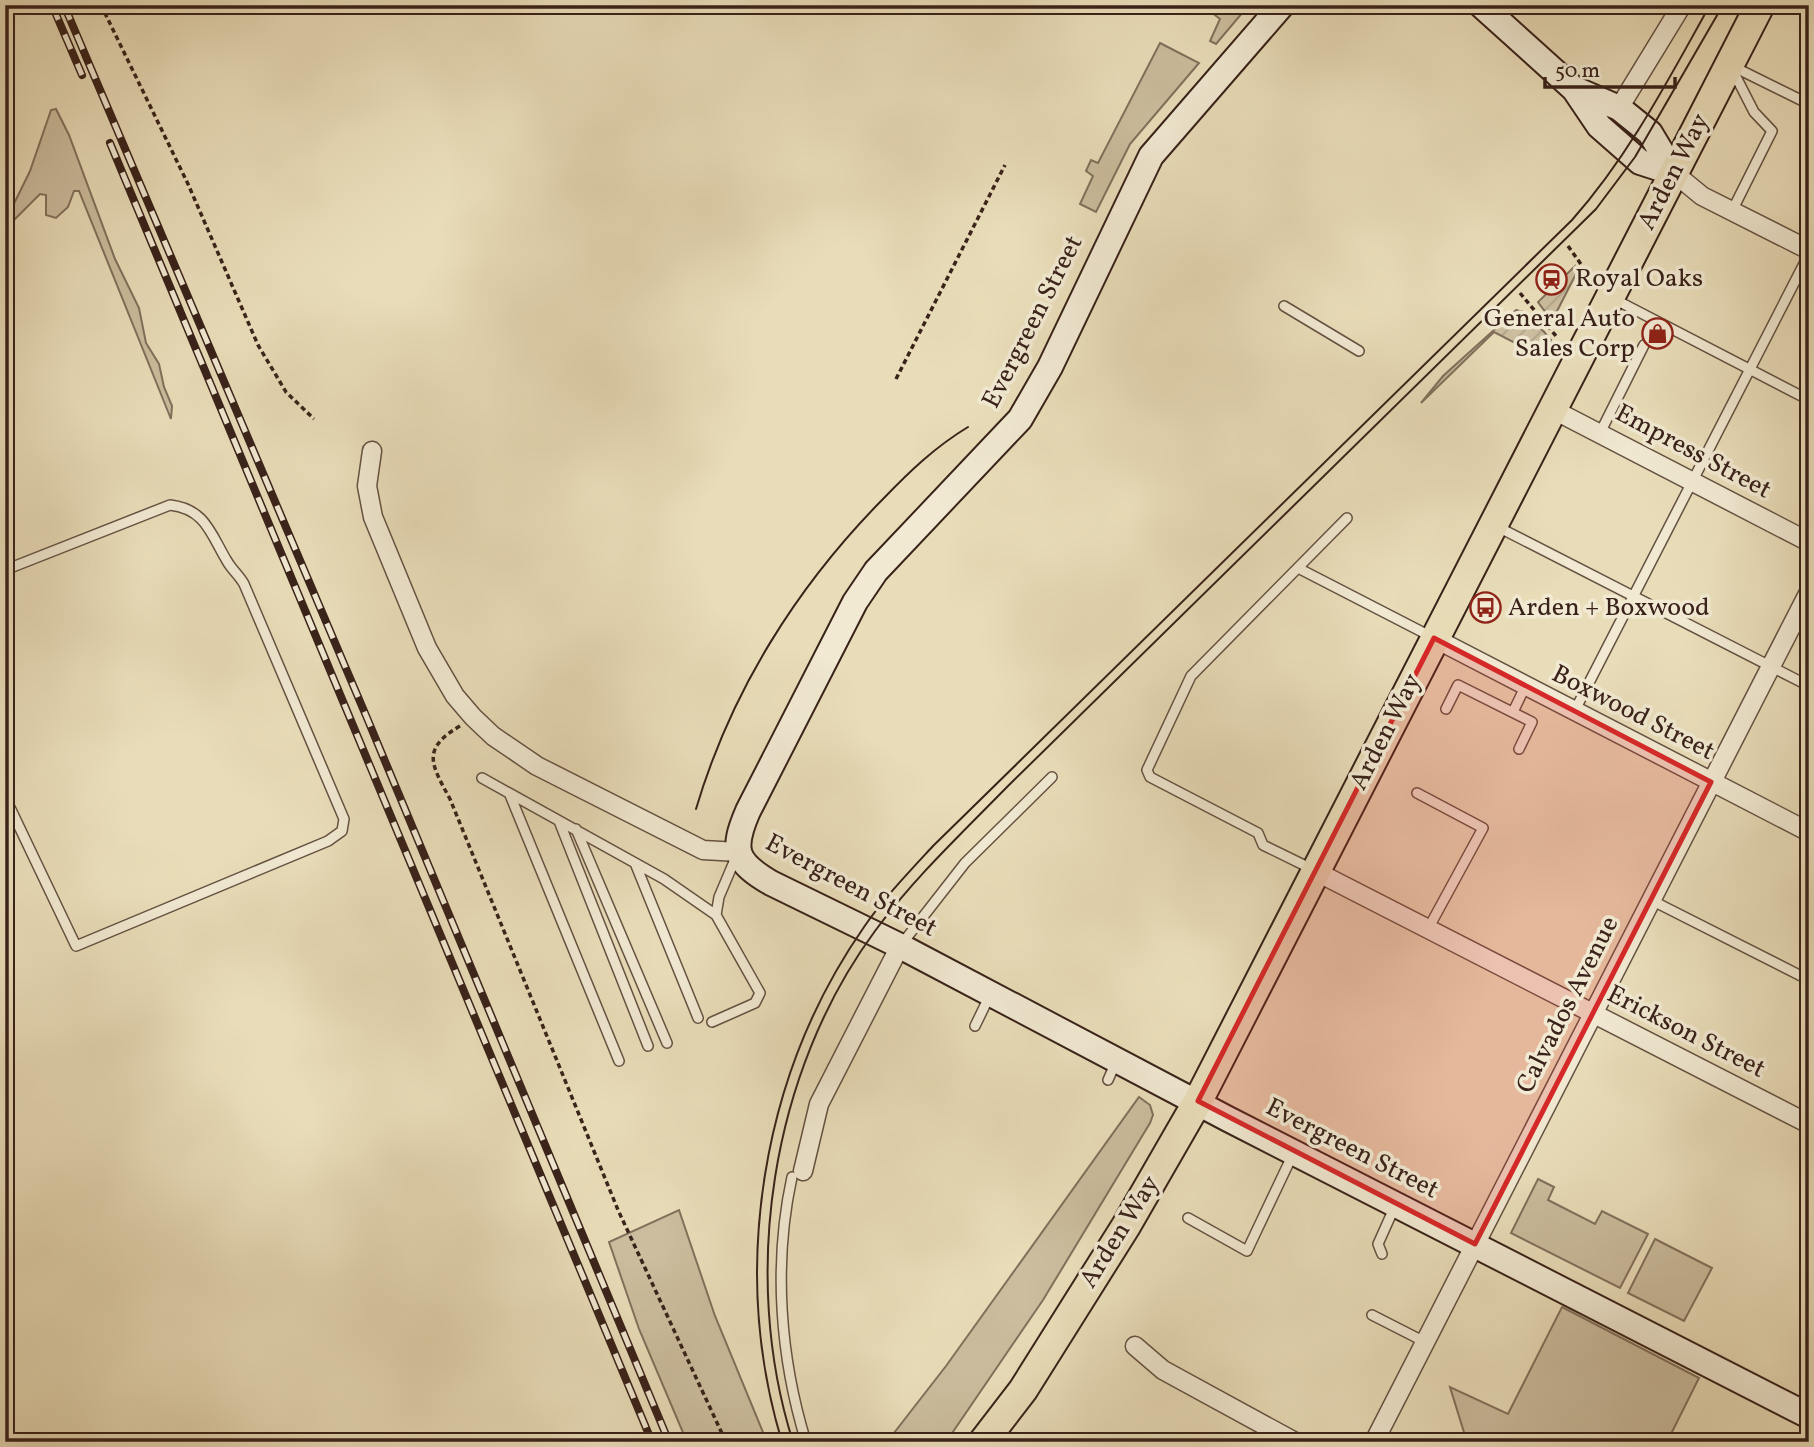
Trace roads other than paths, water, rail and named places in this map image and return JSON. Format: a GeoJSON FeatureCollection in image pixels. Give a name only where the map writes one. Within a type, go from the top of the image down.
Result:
{"type":"FeatureCollection","features":[{"type":"Feature","properties":{"kind":"main road","name":"Arden Way"},"geometry":{"type":"LineString","coordinates":[[983,1442],[1023,1390],[1126,1226],[1198,1101],[1760,5]]}},
{"type":"Feature","properties":{"kind":"street","name":"Evergreen Street"},"geometry":{"type":"LineString","coordinates":[[1282,5],[1152,156],[1050,367],[1020,419],[865,587],[755,796],[738,834],[738,852],[748,868],[763,878],[990,995],[1113,1070],[1198,1101],[1294,1153],[1809,1416]]}},
{"type":"Feature","properties":{"kind":"street"},"geometry":{"type":"LineString","coordinates":[[1481,5],[1574,89],[1599,126],[1640,162],[1674,173],[1702,196],[1809,252]]}},
{"type":"Feature","properties":{"kind":"street"},"geometry":{"type":"LineString","coordinates":[[1619,108],[1682,5]]}},
{"type":"Feature","properties":{"kind":"street"},"geometry":{"type":"LineString","coordinates":[[1574,89],[1619,108],[1656,138],[1674,173]]}},
{"type":"Feature","properties":{"kind":"street","name":"Empress Street"},"geometry":{"type":"LineString","coordinates":[[1552,409],[1809,542]]}},
{"type":"Feature","properties":{"kind":"street"},"geometry":{"type":"LineString","coordinates":[[372,451],[368,486],[373,517],[437,666],[455,696],[473,717],[503,744],[537,766],[694,846],[703,850],[738,852]]}},
{"type":"Feature","properties":{"kind":"street","name":"Calvados Avenue"},"geometry":{"type":"LineString","coordinates":[[1374,1442],[1809,592]]}},
{"type":"Feature","properties":{"kind":"street","name":"Boxwood Street"},"geometry":{"type":"LineString","coordinates":[[1434,638],[1809,832]]}},
{"type":"Feature","properties":{"kind":"street","name":"Erickson Street"},"geometry":{"type":"LineString","coordinates":[[1315,871],[1809,1124]]}},
{"type":"Feature","properties":{"kind":"street"},"geometry":{"type":"LineString","coordinates":[[797,1174],[819,1104],[900,947]]}},
{"type":"Feature","properties":{"kind":"street"},"geometry":{"type":"LineString","coordinates":[[1135,1346],[1163,1370],[1295,1442]]}},
{"type":"Feature","properties":{"kind":"lane"},"geometry":{"type":"LineString","coordinates":[[1730,64],[1809,104]]}},
{"type":"Feature","properties":{"kind":"lane"},"geometry":{"type":"LineString","coordinates":[[1730,64],[1754,112],[1772,131],[1732,211]]}},
{"type":"Feature","properties":{"kind":"lane"},"geometry":{"type":"LineString","coordinates":[[1574,712],[1809,252]]}},
{"type":"Feature","properties":{"kind":"lane"},"geometry":{"type":"LineString","coordinates":[[1611,298],[1809,400]]}},
{"type":"Feature","properties":{"kind":"lane"},"geometry":{"type":"LineString","coordinates":[[1284,306],[1359,351]]}},
{"type":"Feature","properties":{"kind":"lane"},"geometry":{"type":"LineString","coordinates":[[1600,433],[1644,345]]}},
{"type":"Feature","properties":{"kind":"lane"},"geometry":{"type":"LineString","coordinates":[[5,570],[170,505],[195,512],[210,526],[228,564],[244,584],[344,819],[342,831],[328,841],[76,946],[5,797]]}},
{"type":"Feature","properties":{"kind":"lane"},"geometry":{"type":"LineString","coordinates":[[1315,871],[1263,845],[1258,833],[1150,777],[1147,770],[1191,676],[1348,518]]}},
{"type":"Feature","properties":{"kind":"lane"},"geometry":{"type":"LineString","coordinates":[[1492,524],[1809,686]]}},
{"type":"Feature","properties":{"kind":"lane"},"geometry":{"type":"LineString","coordinates":[[1298,568],[1434,638]]}},
{"type":"Feature","properties":{"kind":"lane"},"geometry":{"type":"LineString","coordinates":[[1446,709],[1458,685],[1532,722],[1518,749]]}},
{"type":"Feature","properties":{"kind":"lane"},"geometry":{"type":"LineString","coordinates":[[1513,712],[1525,687]]}},
{"type":"Feature","properties":{"kind":"lane"},"geometry":{"type":"LineString","coordinates":[[5,725],[8,750],[5,759]]}},
{"type":"Feature","properties":{"kind":"lane"},"geometry":{"type":"LineString","coordinates":[[900,947],[965,863],[1052,776]]}},
{"type":"Feature","properties":{"kind":"lane"},"geometry":{"type":"LineString","coordinates":[[482,778],[635,863],[716,915],[760,993],[755,1003],[712,1023]]}},
{"type":"Feature","properties":{"kind":"lane"},"geometry":{"type":"LineString","coordinates":[[1417,793],[1483,828],[1428,929]]}},
{"type":"Feature","properties":{"kind":"lane"},"geometry":{"type":"LineString","coordinates":[[510,795],[619,1062]]}},
{"type":"Feature","properties":{"kind":"lane"},"geometry":{"type":"LineString","coordinates":[[559,821],[648,1046]]}},
{"type":"Feature","properties":{"kind":"lane"},"geometry":{"type":"LineString","coordinates":[[576,830],[667,1042]]}},
{"type":"Feature","properties":{"kind":"lane"},"geometry":{"type":"LineString","coordinates":[[716,915],[719,897],[738,852]]}},
{"type":"Feature","properties":{"kind":"lane"},"geometry":{"type":"LineString","coordinates":[[635,863],[698,1018]]}},
{"type":"Feature","properties":{"kind":"lane"},"geometry":{"type":"LineString","coordinates":[[1651,900],[1809,980]]}},
{"type":"Feature","properties":{"kind":"lane"},"geometry":{"type":"LineString","coordinates":[[975,1026],[990,995]]}},
{"type":"Feature","properties":{"kind":"lane"},"geometry":{"type":"LineString","coordinates":[[1188,1218],[1247,1251],[1294,1153]]}},
{"type":"Feature","properties":{"kind":"lane"},"geometry":{"type":"LineString","coordinates":[[797,1174],[786,1204],[781,1282],[786,1357],[806,1442]]}},
{"type":"Feature","properties":{"kind":"lane"},"geometry":{"type":"LineString","coordinates":[[1382,1254],[1378,1244],[1396,1204]]}},
{"type":"Feature","properties":{"kind":"lane"},"geometry":{"type":"LineString","coordinates":[[1372,1315],[1425,1342]]}},
{"type":"Feature","properties":{"kind":"tram line"},"geometry":{"type":"LineString","coordinates":[[782,1442],[766,1377],[758,1310],[758,1242],[765,1176],[779,1110],[800,1046],[829,985],[864,927],[888,895],[933,846],[1572,220],[1630,144],[1710,5]]}},
{"type":"Feature","properties":{"kind":"tram line"},"geometry":{"type":"LineString","coordinates":[[793,1442],[777,1378],[769,1312],[768,1244],[775,1177],[789,1111],[811,1047],[839,987],[875,931],[922,874],[1008,786],[1596,209],[1635,157],[1723,5]]}},
{"type":"Feature","properties":{"kind":"tram line"},"geometry":{"type":"LineString","coordinates":[[696,809],[728,723],[770,642],[795,604],[852,532],[893,489],[934,451],[968,427]]}},
{"type":"Feature","properties":{"kind":"railway"},"geometry":{"type":"LineString","coordinates":[[52,5],[82,75]]}},
{"type":"Feature","properties":{"kind":"railway"},"geometry":{"type":"LineString","coordinates":[[64,5],[367,718],[669,1442]]}},
{"type":"Feature","properties":{"kind":"railway"},"geometry":{"type":"LineString","coordinates":[[110,143],[652,1442]]}},
{"type":"Feature","properties":{"kind":"place","name":"Royal Oaks"},"geometry":{"type":"Point","coordinates":[1552,279]}},
{"type":"Feature","properties":{"kind":"place","name":"General Auto Sales Corp"},"geometry":{"type":"Point","coordinates":[1658,334]}},
{"type":"Feature","properties":{"kind":"place","name":"Arden + Boxwood"},"geometry":{"type":"Point","coordinates":[1485,608]}}]}
